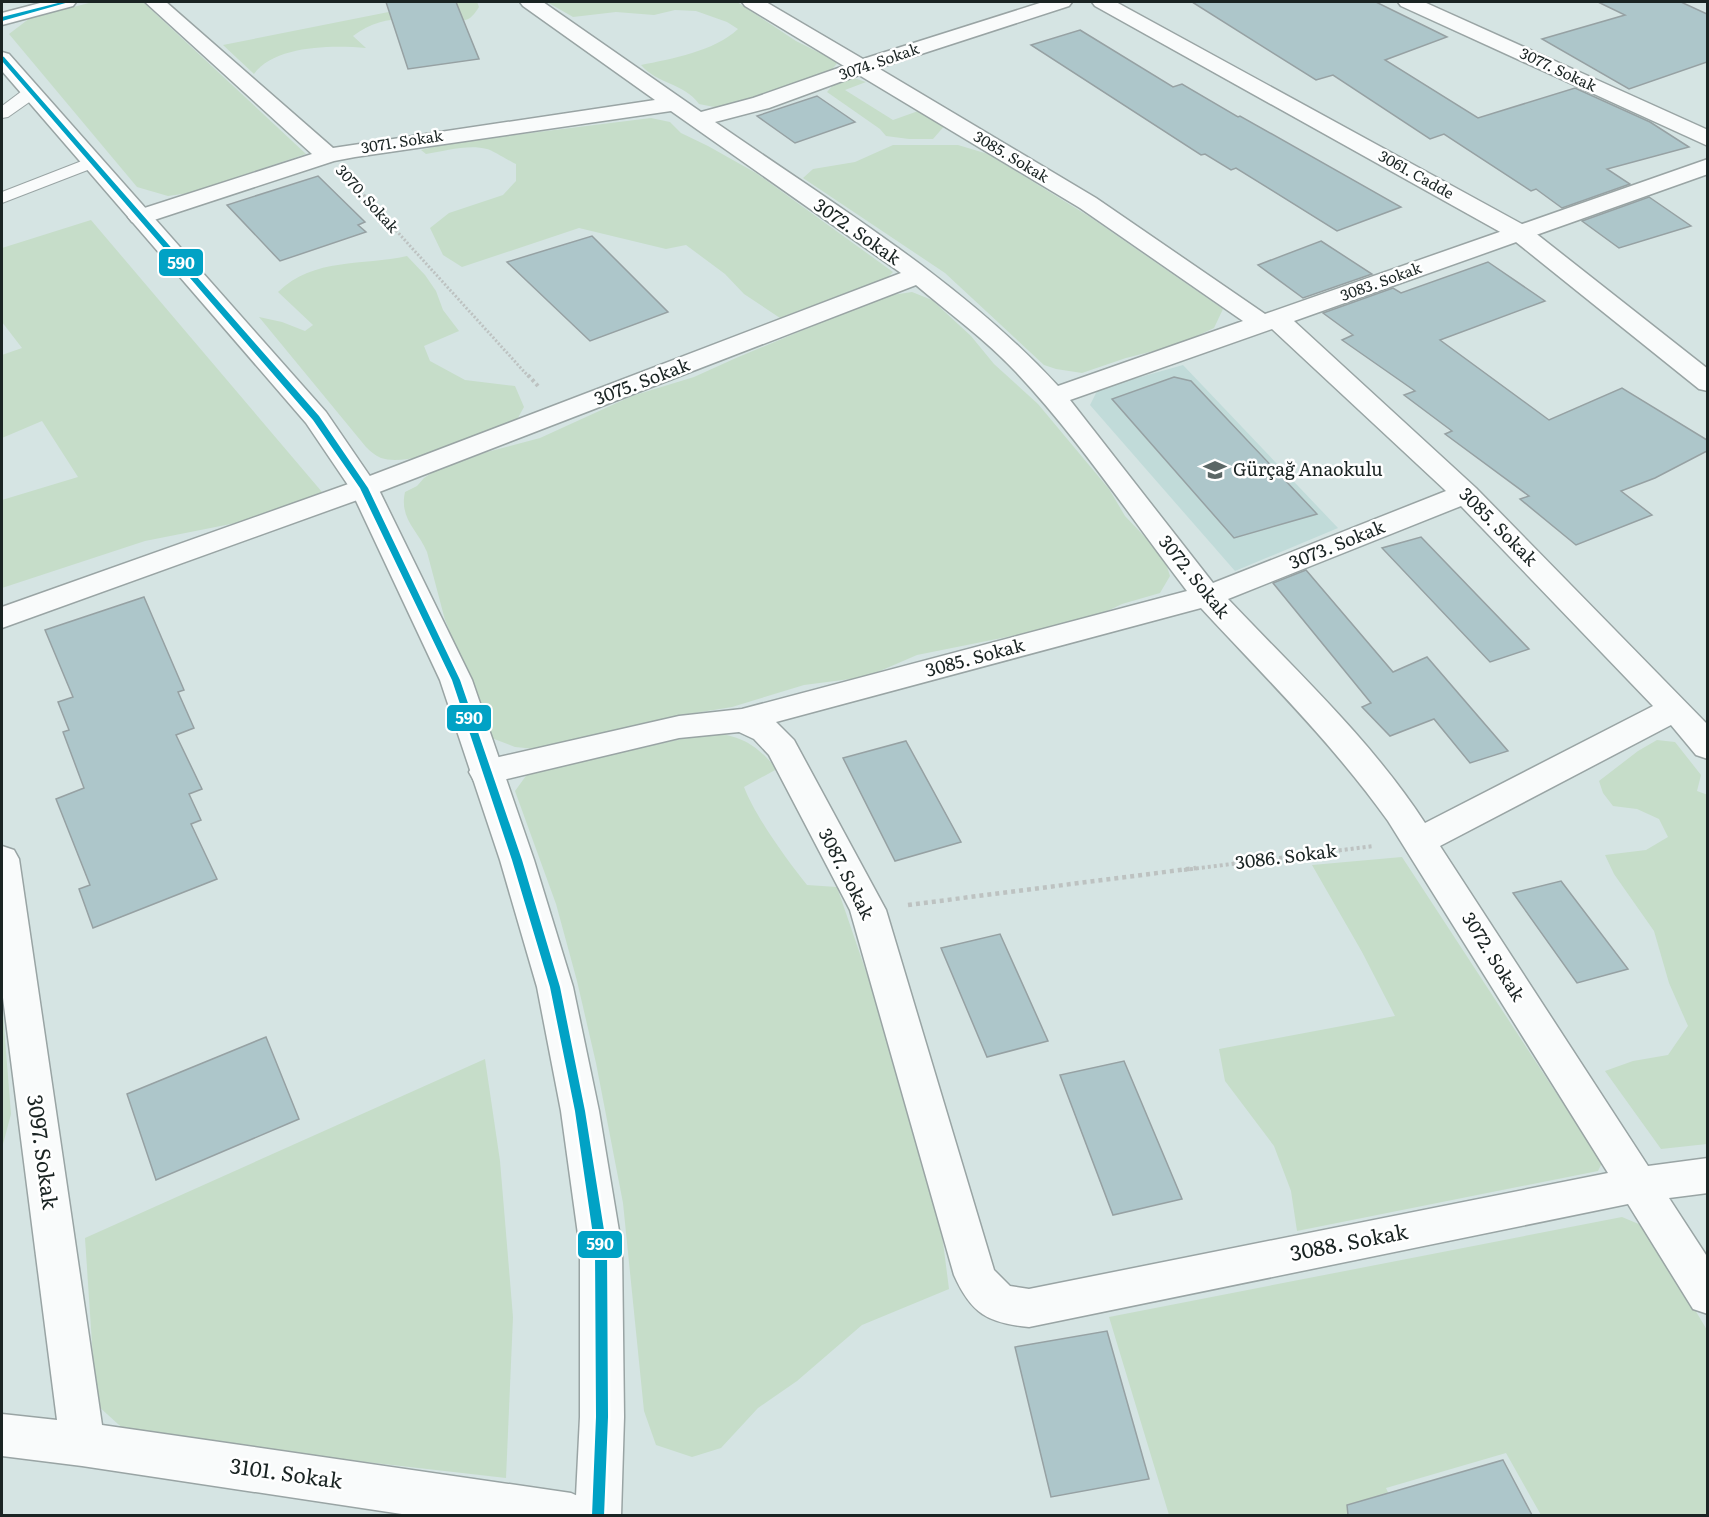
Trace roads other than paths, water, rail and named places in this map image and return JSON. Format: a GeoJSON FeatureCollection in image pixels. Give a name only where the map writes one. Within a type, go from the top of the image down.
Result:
{"type":"FeatureCollection","features":[{"type":"Feature","properties":{"kind":"street"},"geometry":{"type":"LineString","coordinates":[[2,19],[66,2]]}},
{"type":"Feature","properties":{"kind":"street","name":"3070. Sokak"},"geometry":{"type":"LineString","coordinates":[[155,2],[328,156]]}},
{"type":"Feature","properties":{"kind":"street","name":"3072. Sokak"},"geometry":{"type":"LineString","coordinates":[[530,2],[920,275],[1023,364],[1053,397],[1207,596],[1377,780],[1420,841],[1707,1295]]}},
{"type":"Feature","properties":{"kind":"street","name":"3085. Sokak"},"geometry":{"type":"LineString","coordinates":[[752,2],[1088,203],[1270,322],[1466,494],[1675,709],[1707,747]]}},
{"type":"Feature","properties":{"kind":"street","name":"3074. Sokak"},"geometry":{"type":"LineString","coordinates":[[685,112],[761,104],[861,67],[1062,2]]}},
{"type":"Feature","properties":{"kind":"street","name":"3061. Cadde"},"geometry":{"type":"LineString","coordinates":[[1102,2],[1520,233],[1707,383]]}},
{"type":"Feature","properties":{"kind":"street","name":"3077. Sokak"},"geometry":{"type":"LineString","coordinates":[[1408,2],[1707,140]]}},
{"type":"Feature","properties":{"kind":"street"},"geometry":{"type":"LineString","coordinates":[[2,58],[316,418],[364,488],[456,680],[517,860],[555,987],[584,1134],[601,1249],[602,1417],[598,1515]]}},
{"type":"Feature","properties":{"kind":"street","name":"3071. Sokak"},"geometry":{"type":"LineString","coordinates":[[140,217],[328,156],[426,138],[685,112]]}},
{"type":"Feature","properties":{"kind":"street","name":"3083. Sokak"},"geometry":{"type":"LineString","coordinates":[[1053,397],[1707,166]]}},
{"type":"Feature","properties":{"kind":"street","name":"3075. Sokak"},"geometry":{"type":"LineString","coordinates":[[2,618],[364,488],[920,275]]}},
{"type":"Feature","properties":{"kind":"street","name":"3073. Sokak"},"geometry":{"type":"LineString","coordinates":[[1207,596],[1466,494]]}},
{"type":"Feature","properties":{"kind":"street","name":"3085. Sokak"},"geometry":{"type":"LineString","coordinates":[[742,720],[1207,596]]}},
{"type":"Feature","properties":{"kind":"street"},"geometry":{"type":"LineString","coordinates":[[1420,841],[1675,709]]}},
{"type":"Feature","properties":{"kind":"street"},"geometry":{"type":"LineString","coordinates":[[486,772],[679,727],[742,720]]}},
{"type":"Feature","properties":{"kind":"street","name":"3087. Sokak"},"geometry":{"type":"LineString","coordinates":[[742,720],[766,731],[782,748],[868,910],[975,1275],[981,1289],[993,1299]]}},
{"type":"Feature","properties":{"kind":"street","name":"3097. Sokak"},"geometry":{"type":"LineString","coordinates":[[2,859],[82,1444]]}},
{"type":"Feature","properties":{"kind":"street","name":"3088. Sokak"},"geometry":{"type":"LineString","coordinates":[[993,1299],[1010,1307],[1029,1308],[1637,1185],[1707,1175]]}},
{"type":"Feature","properties":{"kind":"street","name":"3101. Sokak"},"geometry":{"type":"LineString","coordinates":[[2,1435],[82,1444],[571,1515]]}},
{"type":"Feature","properties":{"kind":"lane"},"geometry":{"type":"LineString","coordinates":[[2,113],[32,92]]}},
{"type":"Feature","properties":{"kind":"lane"},"geometry":{"type":"LineString","coordinates":[[2,198],[92,162]]}},
{"type":"Feature","properties":{"kind":"place","name":"Gürçağ Anaokulu"},"geometry":{"type":"Point","coordinates":[1215,470]}}]}
